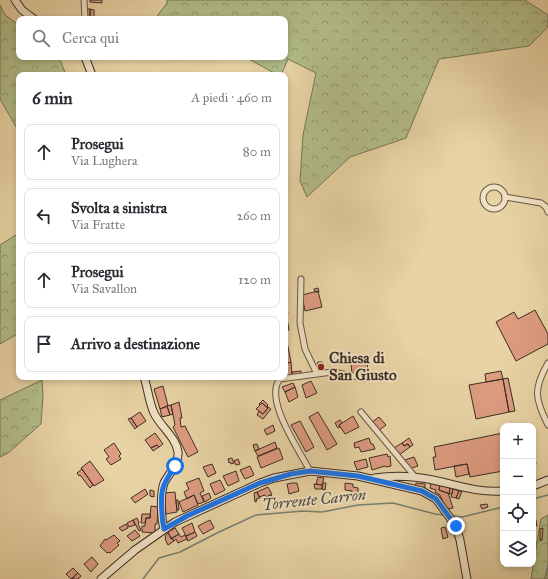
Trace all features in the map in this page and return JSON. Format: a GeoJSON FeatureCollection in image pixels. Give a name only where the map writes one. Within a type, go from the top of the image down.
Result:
{"type":"FeatureCollection","features":[{"type":"Feature","properties":{"kind":"main road"},"geometry":{"type":"LineString","coordinates":[[15,0],[22,10],[30,16]]}},
{"type":"Feature","properties":{"kind":"main road"},"geometry":{"type":"LineString","coordinates":[[86,60],[91,72]]}},
{"type":"Feature","properties":{"kind":"main road"},"geometry":{"type":"LineString","coordinates":[[145,380],[153,410],[175,442],[178,452],[175,466],[162,489],[162,519],[164,529]]}},
{"type":"Feature","properties":{"kind":"main road"},"geometry":{"type":"LineString","coordinates":[[101,579],[135,550],[164,529],[187,516],[260,483],[291,474],[310,471],[371,478],[422,491],[436,499],[456,526],[467,579]]}},
{"type":"Feature","properties":{"kind":"main road"},"geometry":{"type":"LineString","coordinates":[[371,478],[388,476],[416,478],[473,489],[500,491]]}},
{"type":"Feature","properties":{"kind":"main road"},"geometry":{"type":"LineString","coordinates":[[536,485],[548,480]]}},
{"type":"Feature","properties":{"kind":"street"},"geometry":{"type":"LineString","coordinates":[[84,0],[85,16]]}},
{"type":"Feature","properties":{"kind":"street"},"geometry":{"type":"LineString","coordinates":[[491,187],[502,190],[505,197],[505,200],[501,206],[494,209],[491,209],[485,204],[482,198],[485,191],[491,187]]}},
{"type":"Feature","properties":{"kind":"street"},"geometry":{"type":"LineString","coordinates":[[505,197],[541,204],[546,207],[548,212]]}},
{"type":"Feature","properties":{"kind":"street"},"geometry":{"type":"LineString","coordinates":[[301,279],[300,323],[305,349],[317,374]]}},
{"type":"Feature","properties":{"kind":"street"},"geometry":{"type":"LineString","coordinates":[[548,363],[540,377],[537,392],[542,414],[548,425]]}},
{"type":"Feature","properties":{"kind":"street"},"geometry":{"type":"LineString","coordinates":[[288,378],[332,372],[364,378]]}},
{"type":"Feature","properties":{"kind":"street"},"geometry":{"type":"LineString","coordinates":[[279,380],[276,384],[274,395],[283,423],[310,471]]}},
{"type":"Feature","properties":{"kind":"street"},"geometry":{"type":"LineString","coordinates":[[361,412],[416,478]]}},
{"type":"Feature","properties":{"kind":"green space"},"geometry":{"type":"Polygon","coordinates":[[[167,0],[525,0],[548,15],[548,27],[529,46],[439,59],[406,138],[350,157],[307,197],[300,181],[303,135],[316,73],[288,59],[288,16],[157,16],[167,3],[167,0]]]}},
{"type":"Feature","properties":{"kind":"green space"},"geometry":{"type":"Polygon","coordinates":[[[0,5],[5,15],[16,23],[16,60],[60,60],[65,72],[16,72],[16,127],[0,99],[0,5]]]}},
{"type":"Feature","properties":{"kind":"green space"},"geometry":{"type":"Polygon","coordinates":[[[250,60],[288,60],[282,72],[272,72],[250,60]]]}},
{"type":"Feature","properties":{"kind":"green space"},"geometry":{"type":"Polygon","coordinates":[[[16,235],[16,335],[0,344],[0,245],[16,235]]]}},
{"type":"Feature","properties":{"kind":"green space"},"geometry":{"type":"Polygon","coordinates":[[[42,380],[43,396],[41,424],[8,453],[0,457],[0,400],[42,380]]]}},
{"type":"Feature","properties":{"kind":"green space"},"geometry":{"type":"Polygon","coordinates":[[[548,515],[548,579],[531,579],[533,567],[536,567],[536,549],[541,519],[548,515]]]}},
{"type":"Feature","properties":{"kind":"building"},"geometry":{"type":"Polygon","coordinates":[[[90,0],[102,0],[102,3],[90,2],[90,0]]]}},
{"type":"Feature","properties":{"kind":"building"},"geometry":{"type":"Polygon","coordinates":[[[86,9],[90,9],[90,16],[86,16],[86,9]]]}},
{"type":"Feature","properties":{"kind":"building"},"geometry":{"type":"Polygon","coordinates":[[[90,9],[94,10],[94,16],[90,16],[90,9]]]}},
{"type":"Feature","properties":{"kind":"building"},"geometry":{"type":"Polygon","coordinates":[[[318,288],[319,292],[315,292],[314,289],[318,288]]]}},
{"type":"Feature","properties":{"kind":"building"},"geometry":{"type":"Polygon","coordinates":[[[318,291],[322,307],[305,311],[302,295],[318,291]]]}},
{"type":"Feature","properties":{"kind":"building"},"geometry":{"type":"Polygon","coordinates":[[[535,310],[548,334],[548,344],[516,361],[496,322],[514,312],[518,319],[535,310]]]}},
{"type":"Feature","properties":{"kind":"building"},"geometry":{"type":"Polygon","coordinates":[[[288,347],[291,362],[288,363],[288,347]]]}},
{"type":"Feature","properties":{"kind":"building"},"geometry":{"type":"Polygon","coordinates":[[[356,361],[367,361],[368,372],[352,374],[351,363],[356,361]]]}},
{"type":"Feature","properties":{"kind":"building"},"geometry":{"type":"Polygon","coordinates":[[[291,362],[292,376],[288,377],[288,363],[291,362]]]}},
{"type":"Feature","properties":{"kind":"building","name":"Chiesa di San Giusto"},"geometry":{"type":"Polygon","coordinates":[[[318,362],[323,363],[324,370],[319,372],[317,364],[318,362]]]}},
{"type":"Feature","properties":{"kind":"building"},"geometry":{"type":"Polygon","coordinates":[[[301,371],[301,374],[292,376],[292,372],[301,371]]]}},
{"type":"Feature","properties":{"kind":"building"},"geometry":{"type":"Polygon","coordinates":[[[501,371],[503,379],[486,382],[485,374],[501,371]]]}},
{"type":"Feature","properties":{"kind":"building"},"geometry":{"type":"Polygon","coordinates":[[[508,378],[515,411],[509,412],[503,379],[508,378]]]}},
{"type":"Feature","properties":{"kind":"building"},"geometry":{"type":"Polygon","coordinates":[[[503,379],[509,412],[476,419],[469,385],[503,379]]]}},
{"type":"Feature","properties":{"kind":"building"},"geometry":{"type":"Polygon","coordinates":[[[311,381],[317,393],[306,398],[302,385],[311,381]]]}},
{"type":"Feature","properties":{"kind":"building"},"geometry":{"type":"Polygon","coordinates":[[[293,383],[295,387],[285,392],[282,387],[293,383]]]}},
{"type":"Feature","properties":{"kind":"building"},"geometry":{"type":"Polygon","coordinates":[[[163,386],[168,406],[160,409],[154,389],[163,386]]]}},
{"type":"Feature","properties":{"kind":"building"},"geometry":{"type":"Polygon","coordinates":[[[295,387],[298,397],[289,402],[285,392],[295,387]]]}},
{"type":"Feature","properties":{"kind":"building"},"geometry":{"type":"Polygon","coordinates":[[[263,400],[271,409],[263,419],[257,415],[259,411],[263,414],[268,408],[262,403],[260,405],[259,404],[263,400]]]}},
{"type":"Feature","properties":{"kind":"building"},"geometry":{"type":"Polygon","coordinates":[[[179,402],[182,418],[180,418],[181,427],[185,426],[198,452],[188,457],[173,427],[175,425],[171,405],[179,402]]]}},
{"type":"Feature","properties":{"kind":"building"},"geometry":{"type":"Polygon","coordinates":[[[262,403],[268,408],[263,414],[256,409],[262,403]]]}},
{"type":"Feature","properties":{"kind":"building"},"geometry":{"type":"Polygon","coordinates":[[[171,405],[173,414],[170,415],[167,406],[171,405]]]}},
{"type":"Feature","properties":{"kind":"building"},"geometry":{"type":"Polygon","coordinates":[[[167,406],[170,415],[162,417],[160,409],[167,406]]]}},
{"type":"Feature","properties":{"kind":"building"},"geometry":{"type":"Polygon","coordinates":[[[140,412],[146,421],[137,427],[131,418],[140,412]]]}},
{"type":"Feature","properties":{"kind":"building"},"geometry":{"type":"Polygon","coordinates":[[[318,412],[337,444],[327,450],[309,417],[318,412]]]}},
{"type":"Feature","properties":{"kind":"building"},"geometry":{"type":"Polygon","coordinates":[[[353,416],[359,427],[345,434],[339,425],[353,416]]]}},
{"type":"Feature","properties":{"kind":"building"},"geometry":{"type":"Polygon","coordinates":[[[379,417],[386,425],[378,431],[371,423],[379,417]]]}},
{"type":"Feature","properties":{"kind":"building"},"geometry":{"type":"Polygon","coordinates":[[[131,418],[137,427],[135,429],[128,419],[131,418]]]}},
{"type":"Feature","properties":{"kind":"building"},"geometry":{"type":"Polygon","coordinates":[[[340,420],[342,423],[338,428],[335,423],[340,420]]]}},
{"type":"Feature","properties":{"kind":"building"},"geometry":{"type":"Polygon","coordinates":[[[300,421],[314,447],[306,452],[291,425],[300,421]]]}},
{"type":"Feature","properties":{"kind":"building"},"geometry":{"type":"Polygon","coordinates":[[[273,425],[275,431],[267,435],[264,430],[273,425]]]}},
{"type":"Feature","properties":{"kind":"building"},"geometry":{"type":"Polygon","coordinates":[[[155,433],[163,444],[159,447],[157,445],[151,448],[145,440],[155,433]]]}},
{"type":"Feature","properties":{"kind":"building"},"geometry":{"type":"Polygon","coordinates":[[[500,434],[500,472],[470,477],[467,464],[435,470],[433,457],[436,457],[434,447],[500,434]]]}},
{"type":"Feature","properties":{"kind":"building"},"geometry":{"type":"Polygon","coordinates":[[[369,438],[375,449],[361,452],[359,447],[355,448],[354,443],[369,438]]]}},
{"type":"Feature","properties":{"kind":"building"},"geometry":{"type":"Polygon","coordinates":[[[409,438],[413,445],[410,447],[408,444],[404,446],[402,443],[409,438]]]}},
{"type":"Feature","properties":{"kind":"building"},"geometry":{"type":"Polygon","coordinates":[[[275,442],[277,448],[258,456],[255,451],[275,442]]]}},
{"type":"Feature","properties":{"kind":"building"},"geometry":{"type":"Polygon","coordinates":[[[114,443],[121,454],[119,456],[121,459],[111,465],[106,459],[109,457],[104,450],[114,443]]]}},
{"type":"Feature","properties":{"kind":"building"},"geometry":{"type":"Polygon","coordinates":[[[402,443],[404,446],[408,444],[410,447],[399,455],[394,448],[402,443]]]}},
{"type":"Feature","properties":{"kind":"building"},"geometry":{"type":"Polygon","coordinates":[[[257,444],[259,449],[255,451],[253,445],[257,444]]]}},
{"type":"Feature","properties":{"kind":"building"},"geometry":{"type":"Polygon","coordinates":[[[157,445],[159,447],[153,451],[151,448],[157,445]]]}},
{"type":"Feature","properties":{"kind":"building"},"geometry":{"type":"Polygon","coordinates":[[[279,448],[283,459],[261,468],[257,457],[279,448]]]}},
{"type":"Feature","properties":{"kind":"building"},"geometry":{"type":"Polygon","coordinates":[[[387,454],[388,457],[390,456],[391,466],[385,466],[372,470],[369,458],[387,454]]]}},
{"type":"Feature","properties":{"kind":"building"},"geometry":{"type":"Polygon","coordinates":[[[414,457],[418,466],[409,469],[405,460],[414,457]]]}},
{"type":"Feature","properties":{"kind":"building"},"geometry":{"type":"Polygon","coordinates":[[[232,458],[234,463],[231,464],[230,462],[229,463],[228,459],[232,458]]]}},
{"type":"Feature","properties":{"kind":"building"},"geometry":{"type":"Polygon","coordinates":[[[238,459],[240,464],[236,465],[234,461],[238,459]]]}},
{"type":"Feature","properties":{"kind":"building"},"geometry":{"type":"Polygon","coordinates":[[[366,459],[368,467],[357,470],[354,462],[366,459]]]}},
{"type":"Feature","properties":{"kind":"building"},"geometry":{"type":"Polygon","coordinates":[[[90,461],[104,480],[94,486],[81,468],[90,461]]]}},
{"type":"Feature","properties":{"kind":"building"},"geometry":{"type":"Polygon","coordinates":[[[212,464],[216,473],[208,477],[203,467],[212,464]]]}},
{"type":"Feature","properties":{"kind":"building"},"geometry":{"type":"Polygon","coordinates":[[[467,464],[469,474],[456,477],[454,466],[467,464]]]}},
{"type":"Feature","properties":{"kind":"building"},"geometry":{"type":"Polygon","coordinates":[[[250,466],[254,475],[245,479],[240,470],[250,466]]]}},
{"type":"Feature","properties":{"kind":"building"},"geometry":{"type":"Polygon","coordinates":[[[82,469],[93,485],[90,488],[77,473],[82,469]]]}},
{"type":"Feature","properties":{"kind":"building"},"geometry":{"type":"Polygon","coordinates":[[[236,471],[239,481],[228,486],[223,476],[236,471]]]}},
{"type":"Feature","properties":{"kind":"building"},"geometry":{"type":"Polygon","coordinates":[[[318,477],[324,478],[322,485],[316,484],[318,477]]]}},
{"type":"Feature","properties":{"kind":"building"},"geometry":{"type":"Polygon","coordinates":[[[199,478],[204,491],[200,493],[204,502],[198,504],[194,495],[187,499],[184,492],[189,489],[186,483],[199,478]]]}},
{"type":"Feature","properties":{"kind":"building"},"geometry":{"type":"Polygon","coordinates":[[[220,480],[225,490],[215,495],[210,484],[220,480]]]}},
{"type":"Feature","properties":{"kind":"building"},"geometry":{"type":"Polygon","coordinates":[[[297,483],[299,491],[289,494],[287,484],[297,483]]]}},
{"type":"Feature","properties":{"kind":"building"},"geometry":{"type":"Polygon","coordinates":[[[323,483],[326,483],[325,490],[322,489],[323,483]]]}},
{"type":"Feature","properties":{"kind":"building"},"geometry":{"type":"Polygon","coordinates":[[[345,483],[353,484],[353,487],[358,488],[358,495],[351,494],[352,491],[345,490],[345,483]]]}},
{"type":"Feature","properties":{"kind":"building"},"geometry":{"type":"Polygon","coordinates":[[[416,483],[425,484],[425,488],[415,487],[416,483]]]}},
{"type":"Feature","properties":{"kind":"building"},"geometry":{"type":"Polygon","coordinates":[[[431,483],[440,485],[439,490],[448,493],[453,508],[446,509],[440,495],[435,492],[436,490],[430,488],[431,483]]]}},
{"type":"Feature","properties":{"kind":"building"},"geometry":{"type":"Polygon","coordinates":[[[314,484],[322,485],[322,489],[315,489],[314,484]]]}},
{"type":"Feature","properties":{"kind":"building"},"geometry":{"type":"Polygon","coordinates":[[[440,485],[450,488],[449,494],[439,490],[440,485]]]}},
{"type":"Feature","properties":{"kind":"building"},"geometry":{"type":"Polygon","coordinates":[[[268,487],[272,494],[266,497],[265,495],[259,497],[257,492],[268,487]]]}},
{"type":"Feature","properties":{"kind":"building"},"geometry":{"type":"Polygon","coordinates":[[[450,488],[453,489],[452,494],[449,494],[450,488]]]}},
{"type":"Feature","properties":{"kind":"building"},"geometry":{"type":"Polygon","coordinates":[[[145,489],[148,494],[135,503],[131,498],[145,489]]]}},
{"type":"Feature","properties":{"kind":"building"},"geometry":{"type":"Polygon","coordinates":[[[453,489],[459,491],[456,498],[451,497],[453,489]]]}},
{"type":"Feature","properties":{"kind":"building"},"geometry":{"type":"Polygon","coordinates":[[[150,490],[154,491],[154,497],[150,496],[150,490]]]}},
{"type":"Feature","properties":{"kind":"building"},"geometry":{"type":"Polygon","coordinates":[[[459,491],[462,491],[459,499],[456,498],[459,491]]]}},
{"type":"Feature","properties":{"kind":"building"},"geometry":{"type":"Polygon","coordinates":[[[175,492],[177,512],[166,514],[164,493],[175,492]]]}},
{"type":"Feature","properties":{"kind":"building"},"geometry":{"type":"Polygon","coordinates":[[[257,492],[260,498],[256,499],[257,501],[255,502],[254,493],[257,492]]]}},
{"type":"Feature","properties":{"kind":"building"},"geometry":{"type":"Polygon","coordinates":[[[209,493],[211,498],[205,502],[202,496],[209,493]]]}},
{"type":"Feature","properties":{"kind":"building"},"geometry":{"type":"Polygon","coordinates":[[[194,495],[198,505],[183,512],[179,502],[194,495]]]}},
{"type":"Feature","properties":{"kind":"building"},"geometry":{"type":"Polygon","coordinates":[[[271,495],[273,498],[268,500],[266,497],[271,495]]]}},
{"type":"Feature","properties":{"kind":"building"},"geometry":{"type":"Polygon","coordinates":[[[176,500],[178,500],[179,510],[177,510],[176,500]]]}},
{"type":"Feature","properties":{"kind":"building"},"geometry":{"type":"Polygon","coordinates":[[[487,504],[488,507],[482,509],[480,505],[487,504]]]}},
{"type":"Feature","properties":{"kind":"building"},"geometry":{"type":"Polygon","coordinates":[[[151,506],[158,507],[155,533],[142,532],[142,526],[145,526],[146,518],[150,518],[151,506]]]}},
{"type":"Feature","properties":{"kind":"building"},"geometry":{"type":"Polygon","coordinates":[[[142,514],[150,514],[150,518],[146,518],[145,523],[141,523],[142,514]]]}},
{"type":"Feature","properties":{"kind":"building"},"geometry":{"type":"Polygon","coordinates":[[[137,518],[141,530],[139,531],[133,520],[137,518]]]}},
{"type":"Feature","properties":{"kind":"building"},"geometry":{"type":"Polygon","coordinates":[[[133,520],[135,525],[129,527],[127,523],[133,520]]]}},
{"type":"Feature","properties":{"kind":"building"},"geometry":{"type":"Polygon","coordinates":[[[210,520],[214,528],[203,534],[198,526],[210,520]]]}},
{"type":"Feature","properties":{"kind":"building"},"geometry":{"type":"Polygon","coordinates":[[[192,523],[195,532],[186,536],[182,528],[192,523]]]}},
{"type":"Feature","properties":{"kind":"building"},"geometry":{"type":"Polygon","coordinates":[[[126,524],[128,528],[122,531],[119,528],[126,524]]]}},
{"type":"Feature","properties":{"kind":"building"},"geometry":{"type":"Polygon","coordinates":[[[445,527],[448,537],[443,539],[441,528],[445,527]]]}},
{"type":"Feature","properties":{"kind":"building"},"geometry":{"type":"Polygon","coordinates":[[[175,528],[179,534],[171,539],[168,532],[175,528]]]}},
{"type":"Feature","properties":{"kind":"building"},"geometry":{"type":"Polygon","coordinates":[[[543,528],[542,540],[540,541],[540,529],[543,528]]]}},
{"type":"Feature","properties":{"kind":"building"},"geometry":{"type":"Polygon","coordinates":[[[135,530],[140,536],[132,541],[127,536],[135,530]]]}},
{"type":"Feature","properties":{"kind":"building"},"geometry":{"type":"Polygon","coordinates":[[[195,532],[197,536],[188,541],[186,536],[195,532]]]}},
{"type":"Feature","properties":{"kind":"building"},"geometry":{"type":"Polygon","coordinates":[[[168,533],[174,541],[168,545],[165,536],[168,533]]]}},
{"type":"Feature","properties":{"kind":"building"},"geometry":{"type":"Polygon","coordinates":[[[179,534],[181,537],[185,535],[187,539],[178,543],[176,539],[174,541],[172,538],[179,534]]]}},
{"type":"Feature","properties":{"kind":"building"},"geometry":{"type":"Polygon","coordinates":[[[114,535],[120,541],[117,543],[119,545],[110,553],[107,553],[100,546],[105,539],[106,540],[114,535]]]}},
{"type":"Feature","properties":{"kind":"building"},"geometry":{"type":"Polygon","coordinates":[[[92,557],[98,564],[91,572],[84,564],[92,557]]]}},
{"type":"Feature","properties":{"kind":"building"},"geometry":{"type":"Polygon","coordinates":[[[73,568],[78,573],[71,579],[66,574],[73,568]]]}},
{"type":"Feature","properties":{"kind":"building"},"geometry":{"type":"Polygon","coordinates":[[[78,573],[81,576],[78,579],[72,579],[78,573]]]}},
{"type":"Feature","properties":{"kind":"waterway","name":"Torrente Carron"},"geometry":{"type":"LineString","coordinates":[[536,498],[548,495]]}},
{"type":"Feature","properties":{"kind":"waterway","name":"Torrente Carron"},"geometry":{"type":"LineString","coordinates":[[143,579],[159,558],[180,552],[256,515],[303,511],[322,512],[358,505],[393,503],[435,514],[445,515]]}},
{"type":"Feature","properties":{"kind":"waterway","name":"Torrente Carron"},"geometry":{"type":"LineString","coordinates":[[453,516],[462,517],[500,508]]}},
{"type":"Feature","properties":{"kind":"waterway"},"geometry":{"type":"LineString","coordinates":[[545,579],[548,565]]}},
{"type":"Feature","properties":{"kind":"place","name":"Chiesa di San Giusto"},"geometry":{"type":"Point","coordinates":[321,367]}},
{"type":"Feature","properties":{"kind":"route"},"geometry":{"type":"LineString","coordinates":[[175,466],[162,489],[162,519],[164,529],[187,516],[260,483],[274,478],[310,471],[371,478],[422,491],[436,499],[456,526]]}}]}
